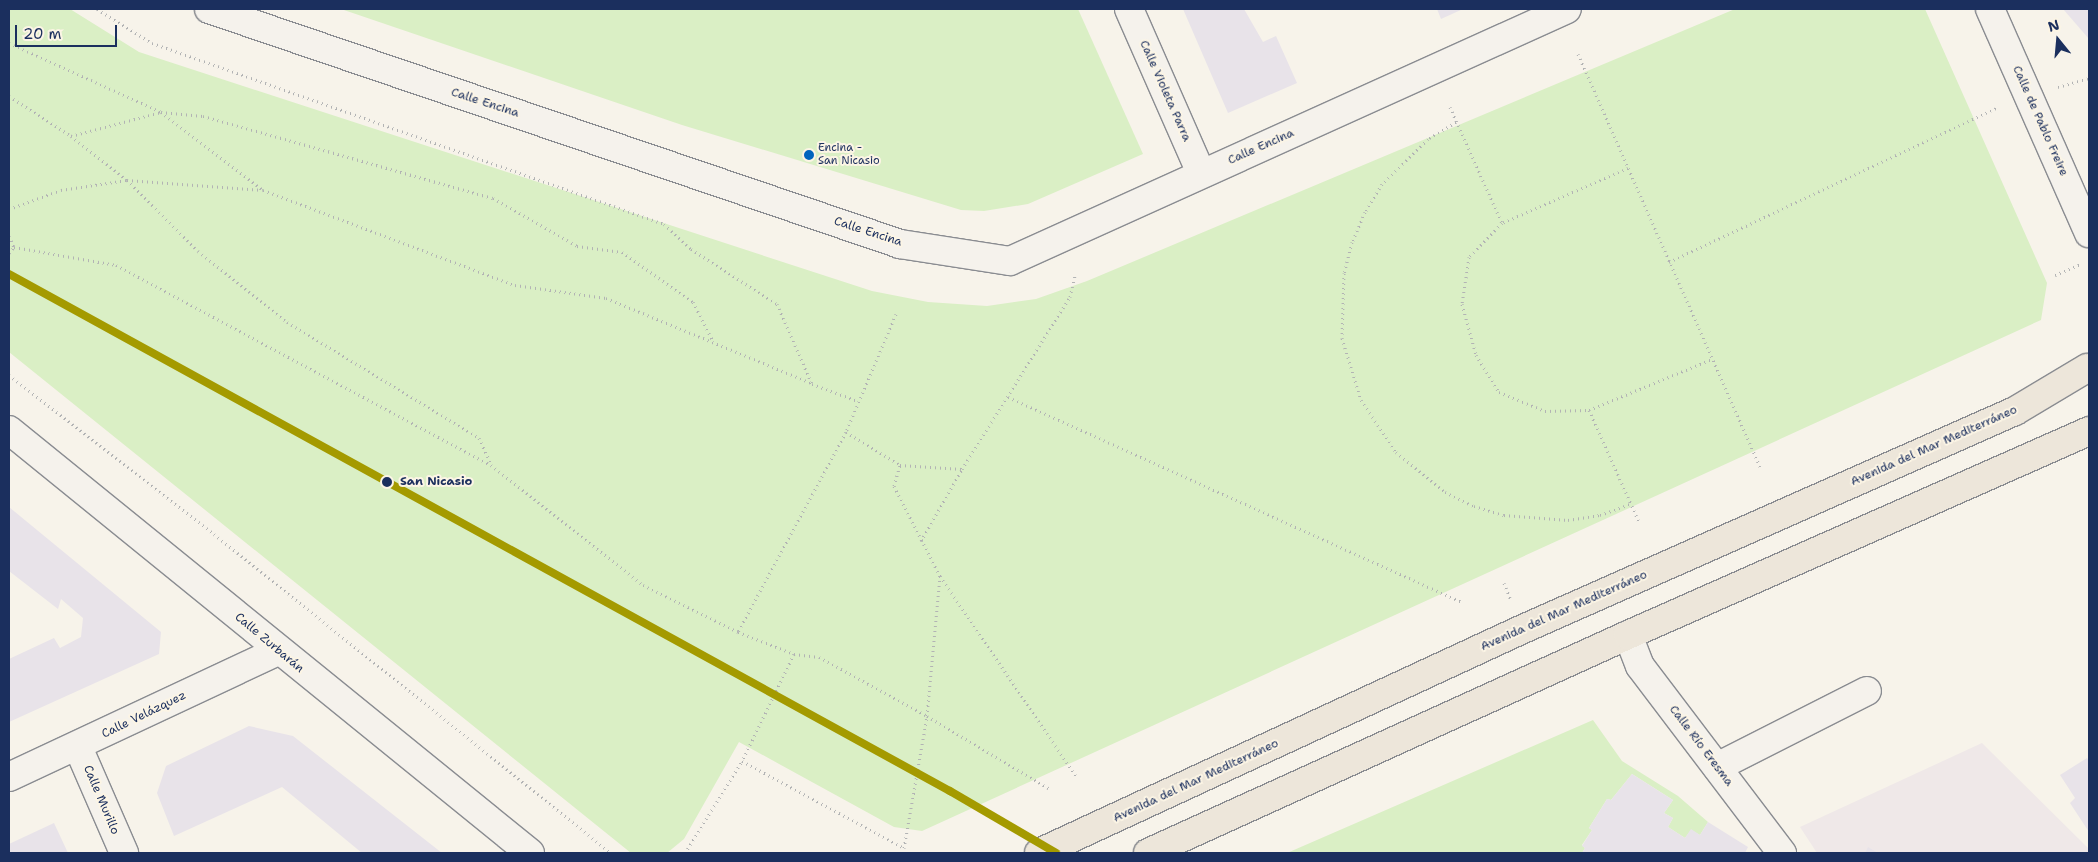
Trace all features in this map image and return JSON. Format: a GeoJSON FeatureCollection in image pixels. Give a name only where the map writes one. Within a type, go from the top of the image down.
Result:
{"type":"FeatureCollection","features":[{"type":"Feature","properties":{"kind":"main road","name":"Avenida del Mar Mediterráneo"},"geometry":{"type":"LineString","coordinates":[[1039,853],[1523,629],[2015,411],[2089,367]]}},
{"type":"Feature","properties":{"kind":"main road"},"geometry":{"type":"LineString","coordinates":[[1148,853],[1628,635],[2089,430]]}},
{"type":"Feature","properties":{"kind":"street","name":"Calle Encina"},"geometry":{"type":"LineString","coordinates":[[209,9],[900,244],[1010,260],[1562,10]]}},
{"type":"Feature","properties":{"kind":"street","name":"Calle Violeta Parra"},"geometry":{"type":"LineString","coordinates":[[1129,9],[1201,173]]}},
{"type":"Feature","properties":{"kind":"street","name":"Calle de Pablo Freire"},"geometry":{"type":"LineString","coordinates":[[1990,9],[2089,233]]}},
{"type":"Feature","properties":{"kind":"street","name":"Calle Zurbarán"},"geometry":{"type":"LineString","coordinates":[[9,430],[278,651],[530,853]]}},
{"type":"Feature","properties":{"kind":"street","name":"Calle Río Eresma"},"geometry":{"type":"LineString","coordinates":[[1628,635],[1640,666],[1782,853]]}},
{"type":"Feature","properties":{"kind":"street","name":"Calle Velázquez"},"geometry":{"type":"LineString","coordinates":[[9,777],[78,747],[278,651]]}},
{"type":"Feature","properties":{"kind":"street"},"geometry":{"type":"LineString","coordinates":[[1717,767],[1867,691]]}},
{"type":"Feature","properties":{"kind":"street","name":"Calle Murillo"},"geometry":{"type":"LineString","coordinates":[[78,747],[124,853]]}},
{"type":"Feature","properties":{"kind":"path"},"geometry":{"type":"LineString","coordinates":[[97,9],[152,43],[664,224],[691,249],[777,304],[812,384]]}},
{"type":"Feature","properties":{"kind":"path"},"geometry":{"type":"LineString","coordinates":[[9,42],[161,112],[263,190]]}},
{"type":"Feature","properties":{"kind":"path"},"geometry":{"type":"LineString","coordinates":[[1578,54],[1760,467]]}},
{"type":"Feature","properties":{"kind":"path"},"geometry":{"type":"LineString","coordinates":[[9,96],[71,136],[127,180],[198,251],[287,322],[479,438],[492,466]]}},
{"type":"Feature","properties":{"kind":"path"},"geometry":{"type":"LineString","coordinates":[[1450,107],[1502,223]]}},
{"type":"Feature","properties":{"kind":"path"},"geometry":{"type":"LineString","coordinates":[[1669,262],[1986,111]]}},
{"type":"Feature","properties":{"kind":"path"},"geometry":{"type":"LineString","coordinates":[[71,136],[161,112],[203,116],[493,198],[578,246],[622,252],[693,302],[713,342]]}},
{"type":"Feature","properties":{"kind":"path"},"geometry":{"type":"LineString","coordinates":[[1456,122],[1428,138],[1382,184],[1365,212],[1352,242],[1344,273],[1342,330],[1349,370],[1361,400],[1396,452],[1446,492],[1474,506],[1504,515],[1568,520],[1600,515],[1631,504]]}},
{"type":"Feature","properties":{"kind":"path"},"geometry":{"type":"LineString","coordinates":[[1628,168],[1502,223],[1469,256],[1462,304],[1476,355],[1500,392],[1545,411],[1589,410],[1712,359]]}},
{"type":"Feature","properties":{"kind":"path"},"geometry":{"type":"LineString","coordinates":[[9,209],[61,190],[127,180],[263,190],[515,285],[606,298],[812,384],[858,401]]}},
{"type":"Feature","properties":{"kind":"path"},"geometry":{"type":"LineString","coordinates":[[9,236],[14,247]]}},
{"type":"Feature","properties":{"kind":"path"},"geometry":{"type":"LineString","coordinates":[[14,247],[116,265],[492,466],[643,585],[738,632],[794,654],[819,657],[927,716],[1050,789]]}},
{"type":"Feature","properties":{"kind":"path"},"geometry":{"type":"LineString","coordinates":[[9,253],[14,247]]}},
{"type":"Feature","properties":{"kind":"path"},"geometry":{"type":"LineString","coordinates":[[2056,275],[2081,264]]}},
{"type":"Feature","properties":{"kind":"path"},"geometry":{"type":"LineString","coordinates":[[921,542],[962,469],[1070,297],[1075,275]]}},
{"type":"Feature","properties":{"kind":"path"},"geometry":{"type":"LineString","coordinates":[[738,632],[846,432],[896,314]]}},
{"type":"Feature","properties":{"kind":"path"},"geometry":{"type":"LineString","coordinates":[[9,375],[214,534],[610,853]]}},
{"type":"Feature","properties":{"kind":"path"},"geometry":{"type":"LineString","coordinates":[[1008,397],[1460,602]]}},
{"type":"Feature","properties":{"kind":"path"},"geometry":{"type":"LineString","coordinates":[[1589,410],[1639,522]]}},
{"type":"Feature","properties":{"kind":"path"},"geometry":{"type":"LineString","coordinates":[[846,432],[900,465],[962,469]]}},
{"type":"Feature","properties":{"kind":"path"},"geometry":{"type":"LineString","coordinates":[[900,465],[894,486],[940,576],[1076,776]]}},
{"type":"Feature","properties":{"kind":"path"},"geometry":{"type":"LineString","coordinates":[[742,761],[904,848],[927,716],[940,576]]}},
{"type":"Feature","properties":{"kind":"path"},"geometry":{"type":"LineString","coordinates":[[685,853],[742,761],[794,654]]}},
{"type":"Feature","properties":{"kind":"shaded area"},"geometry":{"type":"Polygon","coordinates":[[[1982,743],[2089,849],[2089,853],[1817,853],[1800,827],[1982,743]]]}},
{"type":"Feature","properties":{"kind":"green space"},"geometry":{"type":"Polygon","coordinates":[[[9,9],[70,9],[139,52],[872,291],[928,302],[987,306],[1036,299],[1087,281],[1735,9],[1925,9],[2047,283],[2041,320],[922,831],[894,827],[739,742],[684,839],[667,853],[631,853],[9,352],[9,9]]]}},
{"type":"Feature","properties":{"kind":"green space"},"geometry":{"type":"Polygon","coordinates":[[[341,9],[1078,9],[1143,154],[1028,204],[984,211],[961,210],[682,125],[341,9]]]}},
{"type":"Feature","properties":{"kind":"green space"},"geometry":{"type":"Polygon","coordinates":[[[1593,720],[1622,761],[1678,796],[1708,822],[1700,835],[1691,830],[1685,838],[1668,827],[1673,818],[1664,813],[1673,800],[1632,774],[1611,800],[1607,799],[1589,828],[1592,830],[1582,845],[1585,848],[1582,853],[1287,853],[1593,720]]]}},
{"type":"Feature","properties":{"kind":"building"},"geometry":{"type":"Polygon","coordinates":[[[1183,9],[1244,9],[1263,42],[1276,36],[1297,83],[1228,113],[1183,9]]]}},
{"type":"Feature","properties":{"kind":"building"},"geometry":{"type":"Polygon","coordinates":[[[1437,9],[1463,9],[1441,19],[1437,9]]]}},
{"type":"Feature","properties":{"kind":"building"},"geometry":{"type":"Polygon","coordinates":[[[2063,9],[2089,9],[2089,39],[2063,9]]]}},
{"type":"Feature","properties":{"kind":"building"},"geometry":{"type":"Polygon","coordinates":[[[9,507],[161,632],[159,654],[9,722],[9,659],[54,638],[60,648],[81,637],[83,618],[61,599],[58,609],[9,571],[9,507]]]}},
{"type":"Feature","properties":{"kind":"building"},"geometry":{"type":"Polygon","coordinates":[[[249,726],[293,736],[442,853],[362,853],[282,787],[174,836],[157,793],[166,766],[249,726]]]}},
{"type":"Feature","properties":{"kind":"building"},"geometry":{"type":"Polygon","coordinates":[[[2087,758],[2089,761],[2089,832],[2070,803],[2075,798],[2060,775],[2087,758]]]}},
{"type":"Feature","properties":{"kind":"building"},"geometry":{"type":"Polygon","coordinates":[[[1632,774],[1673,800],[1664,813],[1673,818],[1668,827],[1685,838],[1691,829],[1700,835],[1708,822],[1748,847],[1745,853],[1582,853],[1585,848],[1582,846],[1592,830],[1589,828],[1607,799],[1611,800],[1632,774]]]}},
{"type":"Feature","properties":{"kind":"building"},"geometry":{"type":"Polygon","coordinates":[[[54,823],[68,853],[9,853],[9,844],[54,823]]]}},
{"type":"Feature","properties":{"kind":"building"},"geometry":{"type":"Polygon","coordinates":[[[1868,847],[1878,853],[1865,853],[1868,847]]]}},
{"type":"Feature","properties":{"kind":"transit line"},"geometry":{"type":"LineString","coordinates":[[9,274],[950,791],[1056,853]]}},
{"type":"Feature","properties":{"kind":"place","name":"Encina - San Nicasio"},"geometry":{"type":"Point","coordinates":[809,155]}},
{"type":"Feature","properties":{"kind":"place","name":"San Nicasio"},"geometry":{"type":"Point","coordinates":[387,482]}}]}
